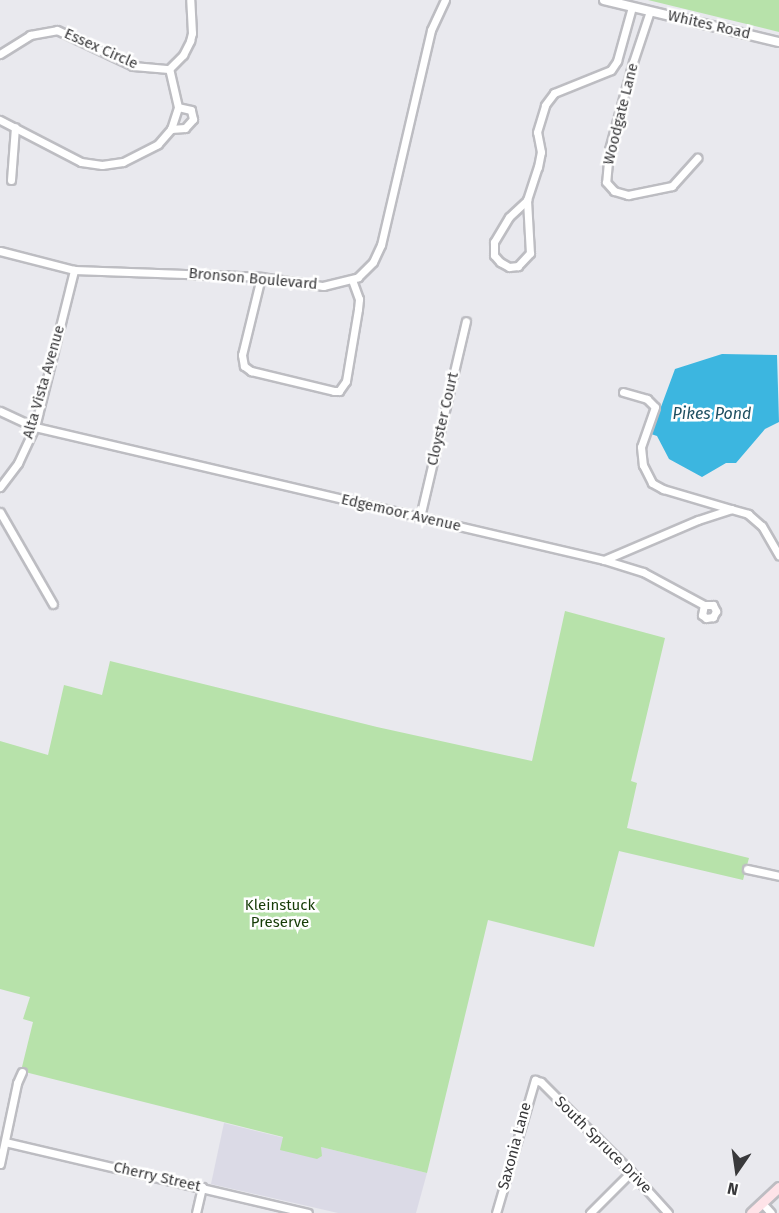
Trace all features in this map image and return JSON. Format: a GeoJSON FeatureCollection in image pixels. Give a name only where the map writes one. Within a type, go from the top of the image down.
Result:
{"type":"FeatureCollection","features":[{"type":"Feature","properties":{"kind":"main road"},"geometry":{"type":"LineString","coordinates":[[751,1213],[779,1186]]}},
{"type":"Feature","properties":{"kind":"street"},"geometry":{"type":"LineString","coordinates":[[0,120],[75,159],[102,165],[123,162],[158,144],[171,129],[177,107],[168,69],[183,55],[192,33],[190,0]]}},
{"type":"Feature","properties":{"kind":"street"},"geometry":{"type":"LineString","coordinates":[[261,277],[242,355],[244,366],[251,371],[339,391],[346,381],[358,309],[358,299],[352,280],[369,268],[381,245],[431,30],[445,0]]}},
{"type":"Feature","properties":{"kind":"street","name":"Whites Road"},"geometry":{"type":"LineString","coordinates":[[604,0],[779,42]]}},
{"type":"Feature","properties":{"kind":"street","name":"Woodgate Lane"},"geometry":{"type":"LineString","coordinates":[[527,200],[509,217],[494,242],[494,255],[509,267],[518,266],[530,253],[527,200],[541,152],[537,132],[545,105],[554,93],[611,70],[617,60],[632,7]]}},
{"type":"Feature","properties":{"kind":"street","name":"Woodgate Lane"},"geometry":{"type":"LineString","coordinates":[[651,11],[633,62],[609,150],[606,182],[614,191],[628,195],[672,186],[697,158]]}},
{"type":"Feature","properties":{"kind":"street","name":"Essex Circle"},"geometry":{"type":"LineString","coordinates":[[0,54],[30,35],[57,30],[133,66],[168,69]]}},
{"type":"Feature","properties":{"kind":"street"},"geometry":{"type":"LineString","coordinates":[[171,129],[185,128],[193,119],[191,110],[177,107]]}},
{"type":"Feature","properties":{"kind":"street"},"geometry":{"type":"LineString","coordinates":[[11,180],[15,127]]}},
{"type":"Feature","properties":{"kind":"street","name":"Bronson Boulevard"},"geometry":{"type":"LineString","coordinates":[[0,251],[74,270],[261,277],[323,286],[352,280]]}},
{"type":"Feature","properties":{"kind":"street","name":"Alta Vista Avenue"},"geometry":{"type":"LineString","coordinates":[[0,487],[18,464],[35,427],[74,270]]}},
{"type":"Feature","properties":{"kind":"street","name":"Cloyster Court"},"geometry":{"type":"LineString","coordinates":[[420,517],[466,321]]}},
{"type":"Feature","properties":{"kind":"street"},"geometry":{"type":"LineString","coordinates":[[623,392],[647,399],[655,407],[641,447],[643,465],[652,483],[663,489],[748,514],[762,526],[779,555]]}},
{"type":"Feature","properties":{"kind":"street","name":"Edgemoor Avenue"},"geometry":{"type":"LineString","coordinates":[[0,411],[35,427],[604,560],[643,572],[704,605]]}},
{"type":"Feature","properties":{"kind":"street"},"geometry":{"type":"LineString","coordinates":[[604,560],[698,520],[731,509]]}},
{"type":"Feature","properties":{"kind":"street"},"geometry":{"type":"LineString","coordinates":[[0,512],[43,591],[53,604]]}},
{"type":"Feature","properties":{"kind":"street"},"geometry":{"type":"LineString","coordinates":[[747,868],[779,876]]}},
{"type":"Feature","properties":{"kind":"street"},"geometry":{"type":"LineString","coordinates":[[0,1164],[17,1083],[22,1072]]}},
{"type":"Feature","properties":{"kind":"street","name":"South Spruce Drive"},"geometry":{"type":"LineString","coordinates":[[535,1080],[541,1082],[631,1172],[668,1213]]}},
{"type":"Feature","properties":{"kind":"street","name":"Saxonia Lane"},"geometry":{"type":"LineString","coordinates":[[496,1213],[535,1080]]}},
{"type":"Feature","properties":{"kind":"street","name":"Cherry Street"},"geometry":{"type":"LineString","coordinates":[[5,1142],[308,1213]]}},
{"type":"Feature","properties":{"kind":"street"},"geometry":{"type":"LineString","coordinates":[[590,1213],[631,1172]]}},
{"type":"Feature","properties":{"kind":"street"},"geometry":{"type":"LineString","coordinates":[[196,1213],[202,1187]]}},
{"type":"Feature","properties":{"kind":"street"},"geometry":{"type":"LineString","coordinates":[[762,1203],[771,1213]]}},
{"type":"Feature","properties":{"kind":"shaded area"},"geometry":{"type":"Polygon","coordinates":[[[224,1123],[427,1173],[416,1213],[338,1213],[211,1184],[224,1123]]]}},
{"type":"Feature","properties":{"kind":"green space"},"geometry":{"type":"Polygon","coordinates":[[[648,0],[779,0],[779,32],[648,0]]]}},
{"type":"Feature","properties":{"kind":"green space","name":"Kleinstuck Preserve"},"geometry":{"type":"Polygon","coordinates":[[[565,611],[665,638],[631,781],[637,783],[627,828],[749,858],[743,880],[619,851],[594,947],[488,920],[427,1173],[321,1147],[322,1156],[317,1159],[280,1150],[283,1137],[21,1071],[33,1022],[23,1019],[30,997],[0,989],[0,741],[48,755],[64,685],[102,695],[110,661],[377,727],[532,761],[565,611]]]}},
{"type":"Feature","properties":{"kind":"water","name":"Pikes Pond"},"geometry":{"type":"Polygon","coordinates":[[[722,354],[777,355],[779,422],[765,429],[736,463],[726,463],[702,477],[669,459],[657,436],[648,433],[658,415],[675,369],[722,354]]]}}]}
